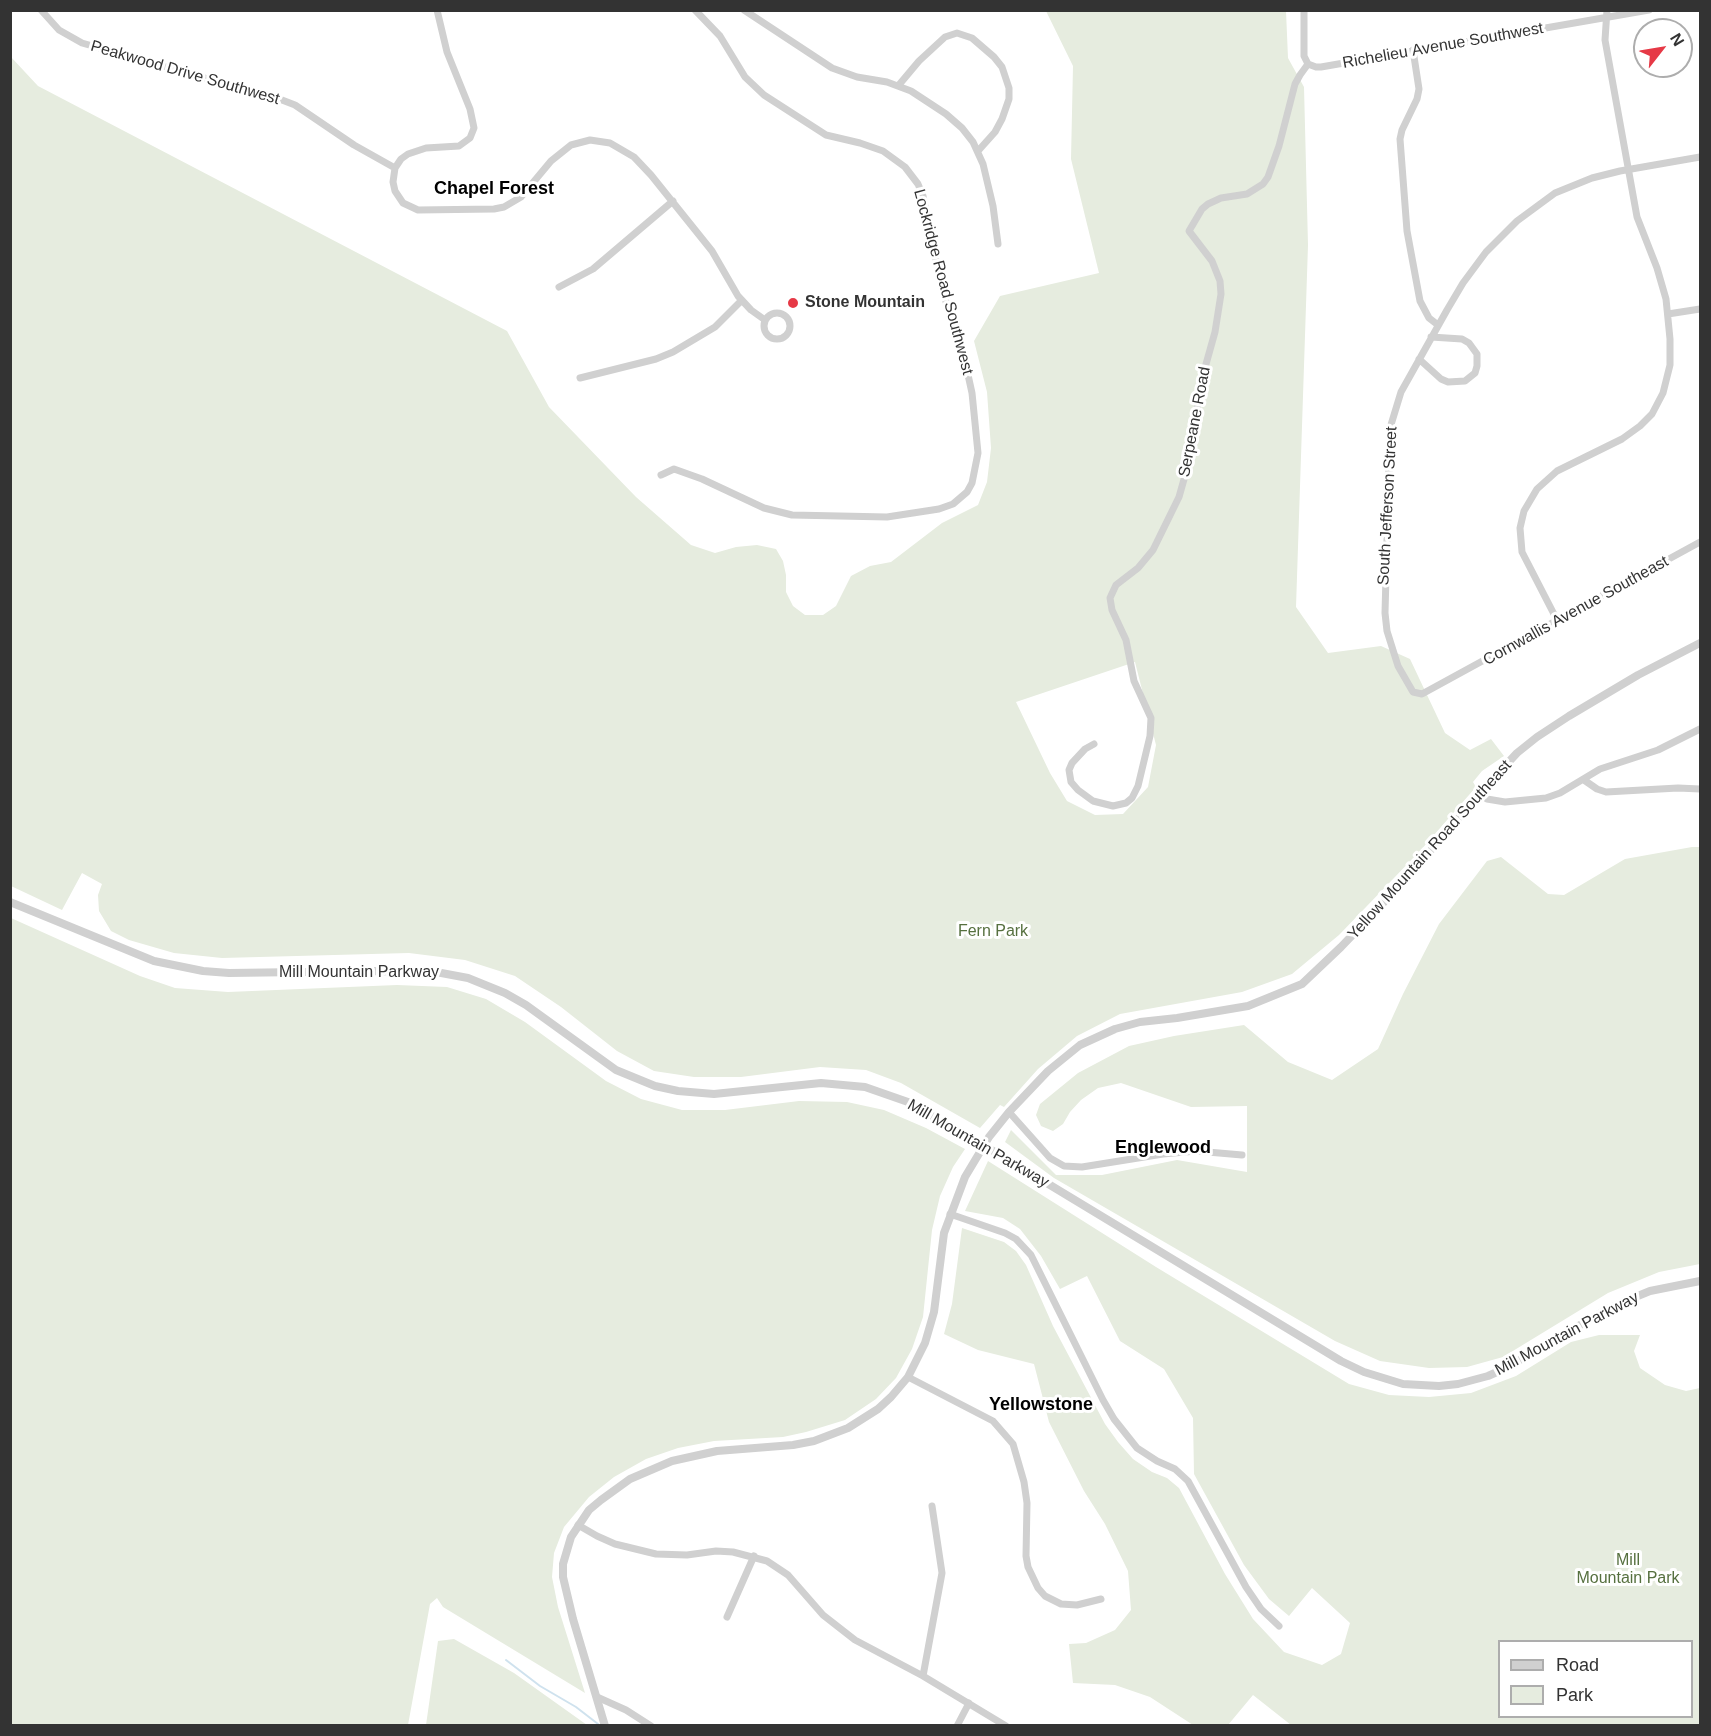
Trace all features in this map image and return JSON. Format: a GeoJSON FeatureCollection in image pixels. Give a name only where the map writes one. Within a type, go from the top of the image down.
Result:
{"type":"FeatureCollection","features":[{"type":"Feature","properties":{"kind":"street","name":"Peakwood Drive Southwest"},"geometry":{"type":"LineString","coordinates":[[41,10],[59,30],[82,43],[295,105],[354,145],[395,168]]}},
{"type":"Feature","properties":{"kind":"street"},"geometry":{"type":"LineString","coordinates":[[437,10],[447,52],[470,109],[473,121],[472,133],[470,138],[459,146],[417,150],[401,159],[395,168],[393,182],[395,191],[404,203],[418,210],[504,207],[520,197],[551,160],[571,146],[590,140],[600,141],[634,157],[673,201],[712,251],[741,301],[765,320]]}},
{"type":"Feature","properties":{"kind":"street","name":"Lockridge Road Southwest"},"geometry":{"type":"LineString","coordinates":[[661,475],[674,469],[702,479],[764,508],[792,515],[886,517],[939,509],[953,504],[967,492],[972,483],[978,453],[972,393],[963,352],[942,290],[926,207],[918,184],[905,167],[883,152],[860,143],[826,135],[764,95],[745,77],[720,36],[695,10]]}},
{"type":"Feature","properties":{"kind":"street"},"geometry":{"type":"LineString","coordinates":[[744,10],[832,68],[851,75],[887,82],[911,91],[946,114],[962,128],[978,151],[991,196],[998,244]]}},
{"type":"Feature","properties":{"kind":"street"},"geometry":{"type":"LineString","coordinates":[[1304,10],[1304,56],[1308,64]]}},
{"type":"Feature","properties":{"kind":"street","name":"Richelieu Avenue Southwest"},"geometry":{"type":"LineString","coordinates":[[1308,64],[1316,68],[1607,14],[1649,10]]}},
{"type":"Feature","properties":{"kind":"street"},"geometry":{"type":"LineString","coordinates":[[1557,621],[1522,552],[1520,528],[1524,511],[1533,494],[1545,480],[1557,471],[1629,435],[1652,414],[1663,393],[1668,372],[1670,339],[1668,314],[1663,285],[1637,217],[1605,40],[1607,14]]}},
{"type":"Feature","properties":{"kind":"street"},"geometry":{"type":"LineString","coordinates":[[898,86],[918,61],[945,37],[957,33],[972,38],[1002,67],[1009,88],[1009,99],[1002,120],[978,151]]}},
{"type":"Feature","properties":{"kind":"street"},"geometry":{"type":"LineString","coordinates":[[1413,50],[1419,89],[1400,139],[1407,231],[1420,301],[1430,318],[1438,325]]}},
{"type":"Feature","properties":{"kind":"street","name":"Serpeane Road"},"geometry":{"type":"LineString","coordinates":[[1094,744],[1085,749],[1072,763],[1071,782],[1093,801],[1113,806],[1126,803],[1136,792],[1151,729],[1147,707],[1134,681],[1126,640],[1112,610],[1110,598],[1116,585],[1138,568],[1153,550],[1179,496],[1190,459],[1200,381],[1215,332],[1221,294],[1220,281],[1212,261],[1189,231],[1202,209],[1208,204],[1221,198],[1248,194],[1263,184],[1268,177],[1295,84],[1308,64]]}},
{"type":"Feature","properties":{"kind":"street","name":"South Jefferson Street"},"geometry":{"type":"LineString","coordinates":[[1450,679],[1422,694],[1413,692],[1393,652],[1385,613],[1390,428],[1401,392],[1438,325],[1472,271],[1486,252],[1517,221],[1555,193],[1573,184],[1628,170],[1701,157]]}},
{"type":"Feature","properties":{"kind":"street"},"geometry":{"type":"LineString","coordinates":[[559,287],[593,269],[673,201]]}},
{"type":"Feature","properties":{"kind":"street"},"geometry":{"type":"LineString","coordinates":[[580,378],[673,352],[716,327],[741,301]]}},
{"type":"Feature","properties":{"kind":"street"},"geometry":{"type":"LineString","coordinates":[[1668,314],[1701,309]]}},
{"type":"Feature","properties":{"kind":"street"},"geometry":{"type":"LineString","coordinates":[[1419,359],[1441,379],[1448,382],[1465,381],[1475,373],[1477,354],[1469,343],[1462,339],[1431,337]]}},
{"type":"Feature","properties":{"kind":"street","name":"Cornwallis Avenue Southeast"},"geometry":{"type":"LineString","coordinates":[[1450,679],[1701,542]]}},
{"type":"Feature","properties":{"kind":"street","name":"Yellow Mountain Road Southeast"},"geometry":{"type":"LineString","coordinates":[[605,1725],[573,1619],[563,1577],[566,1549],[578,1525],[589,1510],[630,1479],[672,1461],[717,1451],[793,1445],[814,1441],[848,1428],[878,1409],[908,1377],[918,1360],[930,1329],[944,1233],[965,1177],[989,1137],[1009,1112],[1065,1056],[1100,1035],[1140,1022],[1248,1006],[1302,984],[1408,878],[1517,753],[1537,736],[1638,675],[1701,643]]}},
{"type":"Feature","properties":{"kind":"street"},"geometry":{"type":"LineString","coordinates":[[1479,794],[1487,799],[1505,802],[1546,798],[1560,793],[1600,769],[1658,750],[1701,729]]}},
{"type":"Feature","properties":{"kind":"street"},"geometry":{"type":"LineString","coordinates":[[1584,780],[1606,792],[1701,789]]}},
{"type":"Feature","properties":{"kind":"street","name":"Mill Mountain Parkway"},"geometry":{"type":"LineString","coordinates":[[10,902],[154,961],[187,969],[229,974],[436,972],[468,978],[506,993],[616,1070],[655,1086],[714,1094],[821,1083],[865,1087],[908,1102],[969,1137],[1332,1356],[1364,1372],[1403,1384],[1439,1386],[1458,1384],[1488,1376],[1628,1300],[1674,1285],[1701,1281]]}},
{"type":"Feature","properties":{"kind":"street"},"geometry":{"type":"LineString","coordinates":[[1009,1112],[1050,1158],[1072,1168],[1163,1154],[1196,1152],[1242,1155]]}},
{"type":"Feature","properties":{"kind":"street"},"geometry":{"type":"LineString","coordinates":[[950,1214],[1005,1233],[1016,1239],[1032,1255],[1114,1419],[1137,1448],[1175,1469],[1188,1481],[1246,1587],[1261,1609],[1280,1626]]}},
{"type":"Feature","properties":{"kind":"street"},"geometry":{"type":"LineString","coordinates":[[908,1377],[993,1421],[1006,1434],[1012,1444],[1024,1482],[1027,1503],[1026,1556],[1028,1567],[1038,1588],[1045,1596],[1061,1604],[1077,1605],[1101,1599]]}},
{"type":"Feature","properties":{"kind":"street"},"geometry":{"type":"LineString","coordinates":[[923,1676],[942,1573],[932,1506]]}},
{"type":"Feature","properties":{"kind":"street"},"geometry":{"type":"LineString","coordinates":[[578,1525],[615,1544],[656,1554],[687,1555],[716,1551],[754,1556],[788,1575],[824,1615],[855,1640],[923,1676],[1006,1725]]}},
{"type":"Feature","properties":{"kind":"street"},"geometry":{"type":"LineString","coordinates":[[727,1617],[754,1556]]}},
{"type":"Feature","properties":{"kind":"street"},"geometry":{"type":"LineString","coordinates":[[597,1697],[626,1710],[651,1725]]}},
{"type":"Feature","properties":{"kind":"street"},"geometry":{"type":"LineString","coordinates":[[957,1725],[969,1703]]}},
{"type":"Feature","properties":{"kind":"green space","name":"Fern Park"},"geometry":{"type":"Polygon","coordinates":[[[1046,11],[1286,11],[1288,58],[1304,87],[1308,245],[1296,607],[1328,653],[1381,646],[1410,659],[1445,733],[1470,750],[1491,739],[1504,756],[1482,771],[1473,782],[1476,787],[1420,851],[1339,935],[1292,974],[1242,992],[1120,1014],[1077,1036],[1038,1069],[1004,1107],[1000,1105],[980,1128],[901,1083],[866,1070],[820,1067],[741,1077],[694,1077],[654,1071],[617,1051],[561,1007],[515,976],[465,960],[409,953],[222,958],[174,953],[129,940],[111,931],[99,911],[98,895],[102,884],[82,873],[62,910],[11,886],[11,57],[38,86],[507,331],[549,407],[636,497],[691,545],[715,553],[736,547],[757,545],[776,549],[783,561],[786,592],[793,606],[805,615],[823,615],[836,606],[851,576],[870,566],[891,562],[942,523],[978,505],[987,482],[991,448],[987,392],[974,341],[1000,296],[1099,273],[1071,159],[1073,66],[1046,11]],[[1135,662],[1016,702],[1050,773],[1067,801],[1095,815],[1123,814],[1148,787],[1156,745],[1135,662]]]}},
{"type":"Feature","properties":{"kind":"green space"},"geometry":{"type":"Polygon","coordinates":[[[1700,847],[1700,1264],[1659,1272],[1608,1293],[1503,1357],[1467,1367],[1429,1368],[1380,1361],[1335,1341],[1054,1178],[1005,1142],[1011,1130],[1056,1175],[1102,1175],[1177,1160],[1247,1172],[1247,1106],[1191,1107],[1121,1083],[1098,1088],[1081,1100],[1063,1124],[1053,1131],[1041,1126],[1036,1115],[1040,1104],[1078,1073],[1129,1046],[1244,1025],[1288,1062],[1332,1080],[1378,1049],[1439,924],[1487,861],[1501,857],[1548,894],[1564,895],[1625,859],[1700,847]]]}},
{"type":"Feature","properties":{"kind":"green space"},"geometry":{"type":"Polygon","coordinates":[[[11,918],[140,976],[175,988],[228,992],[397,985],[447,987],[486,999],[525,1022],[606,1081],[641,1099],[682,1110],[725,1110],[799,1101],[847,1102],[884,1110],[926,1128],[965,1149],[953,1167],[940,1196],[932,1230],[923,1317],[912,1349],[896,1378],[876,1399],[845,1420],[783,1437],[714,1441],[678,1448],[646,1459],[614,1477],[589,1497],[564,1527],[554,1553],[552,1577],[558,1607],[585,1693],[443,1607],[437,1598],[430,1604],[408,1725],[11,1725],[11,918]]]}},
{"type":"Feature","properties":{"kind":"green space","name":"Mill Mountain Park"},"geometry":{"type":"Polygon","coordinates":[[[988,1161],[1156,1267],[1349,1384],[1389,1395],[1429,1397],[1471,1393],[1516,1376],[1571,1342],[1599,1335],[1640,1335],[1634,1351],[1640,1368],[1665,1385],[1686,1391],[1700,1388],[1700,1725],[1291,1725],[1253,1695],[1228,1725],[1193,1725],[1150,1697],[1115,1685],[1073,1683],[1069,1644],[1086,1643],[1115,1630],[1131,1610],[1128,1571],[1049,1422],[1034,1364],[978,1350],[944,1334],[952,1304],[962,1228],[1004,1242],[1016,1251],[1026,1265],[1053,1326],[1105,1424],[1133,1459],[1152,1472],[1167,1478],[1179,1488],[1225,1574],[1253,1619],[1284,1652],[1322,1665],[1341,1654],[1350,1623],[1312,1588],[1289,1616],[1269,1599],[1244,1565],[1194,1474],[1193,1418],[1164,1369],[1120,1341],[1087,1276],[1060,1289],[1041,1256],[1020,1229],[1003,1218],[965,1211],[988,1161]]]}},
{"type":"Feature","properties":{"kind":"green space"},"geometry":{"type":"Polygon","coordinates":[[[454,1639],[514,1673],[587,1725],[426,1725],[438,1641],[454,1639]]]}},
{"type":"Feature","properties":{"kind":"waterway"},"geometry":{"type":"LineString","coordinates":[[506,1660],[540,1686],[576,1707],[598,1724]]}},
{"type":"Feature","properties":{"kind":"place","name":"Stone Mountain"},"geometry":{"type":"Point","coordinates":[793,303]}},
{"type":"Feature","properties":{"kind":"district","name":"Chapel Forest"},"geometry":{"type":"Point","coordinates":[494,189]}},
{"type":"Feature","properties":{"kind":"district","name":"Englewood"},"geometry":{"type":"Point","coordinates":[1163,1148]}},
{"type":"Feature","properties":{"kind":"district","name":"Yellowstone"},"geometry":{"type":"Point","coordinates":[1041,1405]}}]}
